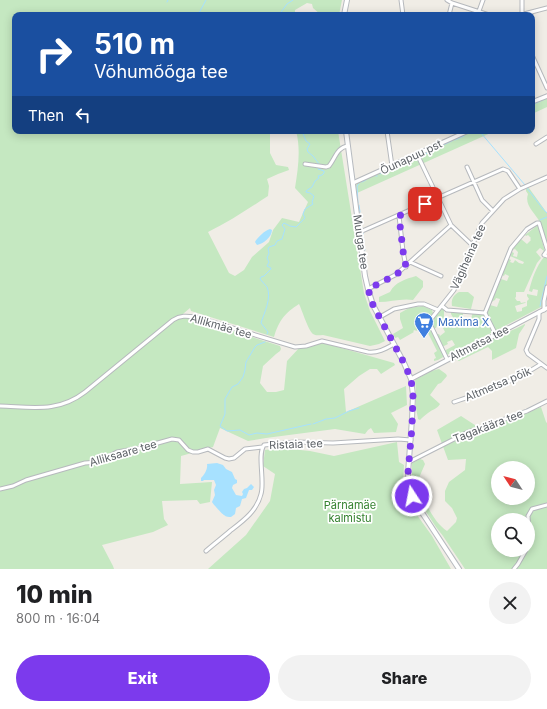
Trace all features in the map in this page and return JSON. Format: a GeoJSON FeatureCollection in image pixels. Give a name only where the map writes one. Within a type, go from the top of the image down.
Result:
{"type":"FeatureCollection","features":[{"type":"Feature","properties":{"kind":"main road"},"geometry":{"type":"LineString","coordinates":[[345,12],[347,0]]}},
{"type":"Feature","properties":{"kind":"main road","name":"Muuga tee"},"geometry":{"type":"LineString","coordinates":[[346,134],[368,289],[373,305],[407,368],[411,379],[413,395],[408,481],[410,490],[415,502],[459,569]]}},
{"type":"Feature","properties":{"kind":"street"},"geometry":{"type":"LineString","coordinates":[[401,0],[403,12]]}},
{"type":"Feature","properties":{"kind":"street"},"geometry":{"type":"LineString","coordinates":[[447,0],[479,12],[483,0]]}},
{"type":"Feature","properties":{"kind":"street"},"geometry":{"type":"LineString","coordinates":[[521,12],[522,0]]}},
{"type":"Feature","properties":{"kind":"street"},"geometry":{"type":"LineString","coordinates":[[450,12],[452,3]]}},
{"type":"Feature","properties":{"kind":"street"},"geometry":{"type":"LineString","coordinates":[[532,12],[547,8]]}},
{"type":"Feature","properties":{"kind":"street"},"geometry":{"type":"LineString","coordinates":[[535,62],[547,88]]}},
{"type":"Feature","properties":{"kind":"street"},"geometry":{"type":"LineString","coordinates":[[535,101],[547,96]]}},
{"type":"Feature","properties":{"kind":"street"},"geometry":{"type":"LineString","coordinates":[[387,134],[392,166]]}},
{"type":"Feature","properties":{"kind":"street","name":"Õunapuu pst"},"geometry":{"type":"LineString","coordinates":[[353,183],[461,134]]}},
{"type":"Feature","properties":{"kind":"street"},"geometry":{"type":"LineString","coordinates":[[536,144],[547,137]]}},
{"type":"Feature","properties":{"kind":"street"},"geometry":{"type":"LineString","coordinates":[[305,164],[326,167],[329,166],[339,150],[342,147],[348,146]]}},
{"type":"Feature","properties":{"kind":"street"},"geometry":{"type":"LineString","coordinates":[[417,154],[452,226],[472,245]]}},
{"type":"Feature","properties":{"kind":"street"},"geometry":{"type":"LineString","coordinates":[[467,167],[484,203],[493,211]]}},
{"type":"Feature","properties":{"kind":"street"},"geometry":{"type":"LineString","coordinates":[[360,232],[501,170],[505,169],[509,172],[520,189]]}},
{"type":"Feature","properties":{"kind":"street","name":"Vägiheina tee"},"geometry":{"type":"LineString","coordinates":[[448,359],[430,324],[431,319],[454,290],[481,225],[504,199],[520,189],[547,177]]}},
{"type":"Feature","properties":{"kind":"street"},"geometry":{"type":"LineString","coordinates":[[399,216],[406,267]]}},
{"type":"Feature","properties":{"kind":"street"},"geometry":{"type":"LineString","coordinates":[[496,335],[485,313],[511,248],[527,229],[539,223],[547,250],[544,254],[547,256]]}},
{"type":"Feature","properties":{"kind":"street"},"geometry":{"type":"LineString","coordinates":[[368,289],[394,276],[406,267],[452,226]]}},
{"type":"Feature","properties":{"kind":"street"},"geometry":{"type":"LineString","coordinates":[[410,262],[440,276]]}},
{"type":"Feature","properties":{"kind":"street"},"geometry":{"type":"LineString","coordinates":[[546,309],[544,301],[547,287]]}},
{"type":"Feature","properties":{"kind":"street"},"geometry":{"type":"LineString","coordinates":[[380,318],[394,309],[418,304],[424,304],[438,310]]}},
{"type":"Feature","properties":{"kind":"street"},"geometry":{"type":"LineString","coordinates":[[442,306],[447,310],[485,313]]}},
{"type":"Feature","properties":{"kind":"street","name":"Altmetsa tee"},"geometry":{"type":"LineString","coordinates":[[411,379],[546,309]]}},
{"type":"Feature","properties":{"kind":"street"},"geometry":{"type":"LineString","coordinates":[[539,312],[539,319],[526,350],[528,354],[547,368]]}},
{"type":"Feature","properties":{"kind":"street","name":"Allikmäe tee"},"geometry":{"type":"LineString","coordinates":[[0,406],[45,408],[62,405],[73,400],[86,392],[173,320],[181,316],[196,317],[295,348],[322,341],[374,353],[384,350],[394,344]]}},
{"type":"Feature","properties":{"kind":"street","name":"Altmetsa põik"},"geometry":{"type":"LineString","coordinates":[[454,402],[487,391],[510,381],[541,364]]}},
{"type":"Feature","properties":{"kind":"street","name":"Tagakäära tee"},"geometry":{"type":"LineString","coordinates":[[409,462],[468,432],[527,411],[547,401]]}},
{"type":"Feature","properties":{"kind":"street","name":"Alliksaare tee"},"geometry":{"type":"LineString","coordinates":[[0,489],[85,463],[98,462],[117,452],[140,448],[172,439],[179,440],[188,450],[198,452],[208,449],[229,459],[234,458],[245,449],[262,447]]}},
{"type":"Feature","properties":{"kind":"street","name":"Ristaia tee"},"geometry":{"type":"LineString","coordinates":[[206,551],[246,519],[259,502],[262,489],[261,459],[262,447],[264,445],[295,442],[333,443],[398,439],[411,440]]}},
{"type":"Feature","properties":{"kind":"street"},"geometry":{"type":"LineString","coordinates":[[530,513],[532,509],[546,505]]}},
{"type":"Feature","properties":{"kind":"street"},"geometry":{"type":"LineString","coordinates":[[514,569],[522,557]]}},
{"type":"Feature","properties":{"kind":"green space"},"geometry":{"type":"Polygon","coordinates":[[[0,0],[342,0],[340,12],[318,12],[313,8],[312,4],[307,3],[295,10],[295,12],[12,12],[12,134],[270,134],[270,153],[276,165],[288,167],[289,170],[267,179],[269,186],[268,196],[231,220],[208,232],[229,273],[235,276],[244,270],[252,257],[269,242],[273,230],[282,218],[299,222],[308,202],[295,188],[299,152],[297,134],[338,134],[364,293],[370,311],[385,341],[370,346],[323,335],[314,335],[309,328],[299,304],[283,318],[274,337],[191,311],[190,308],[177,319],[193,318],[280,346],[280,351],[263,366],[260,383],[267,392],[284,390],[287,361],[300,347],[317,341],[394,363],[395,365],[381,374],[377,369],[370,369],[344,389],[346,412],[406,386],[407,405],[391,413],[398,424],[396,432],[374,433],[371,428],[365,434],[335,429],[248,441],[220,428],[213,447],[181,456],[180,484],[212,482],[210,502],[200,504],[197,500],[162,501],[164,519],[168,525],[153,532],[102,545],[114,569],[0,569],[0,0]]]}},
{"type":"Feature","properties":{"kind":"green space"},"geometry":{"type":"Polygon","coordinates":[[[547,97],[547,107],[535,113],[535,103],[547,97]]]}},
{"type":"Feature","properties":{"kind":"green space"},"geometry":{"type":"Polygon","coordinates":[[[465,134],[488,134],[357,193],[356,185],[465,134]]]}},
{"type":"Feature","properties":{"kind":"green space"},"geometry":{"type":"Polygon","coordinates":[[[529,188],[547,213],[547,244],[540,222],[527,202],[528,194],[526,189],[529,188]]]}},
{"type":"Feature","properties":{"kind":"green space"},"geometry":{"type":"Polygon","coordinates":[[[538,225],[545,252],[543,255],[542,254],[544,251],[540,248],[536,252],[541,258],[537,263],[524,292],[516,292],[515,298],[517,301],[520,301],[521,303],[526,302],[515,306],[517,312],[522,311],[522,308],[527,306],[527,301],[529,299],[527,294],[537,296],[538,290],[533,289],[532,292],[529,291],[539,265],[544,257],[547,257],[547,284],[543,306],[495,331],[489,318],[490,317],[491,320],[491,318],[484,310],[486,306],[490,305],[497,307],[500,299],[496,298],[491,302],[501,279],[507,281],[509,276],[505,274],[504,276],[502,275],[509,259],[511,260],[510,262],[513,263],[515,260],[523,264],[524,262],[510,256],[512,252],[514,253],[513,256],[517,257],[518,252],[515,249],[513,250],[514,247],[521,239],[527,244],[531,238],[528,235],[525,235],[538,225]]]}},
{"type":"Feature","properties":{"kind":"green space"},"geometry":{"type":"Polygon","coordinates":[[[416,276],[423,281],[423,287],[413,300],[405,299],[379,302],[379,297],[390,292],[398,283],[416,276]]]}},
{"type":"Feature","properties":{"kind":"green space"},"geometry":{"type":"Polygon","coordinates":[[[459,292],[468,292],[474,297],[471,309],[452,306],[453,298],[459,292]]]}},
{"type":"Feature","properties":{"kind":"green space"},"geometry":{"type":"Polygon","coordinates":[[[423,306],[432,310],[433,313],[427,320],[445,356],[434,361],[436,358],[434,353],[437,351],[425,327],[413,331],[414,332],[400,340],[398,337],[395,338],[393,334],[403,328],[400,313],[409,308],[423,306]]]}},
{"type":"Feature","properties":{"kind":"green space"},"geometry":{"type":"Polygon","coordinates":[[[441,308],[444,309],[444,316],[447,323],[454,319],[451,311],[463,312],[463,323],[467,323],[467,321],[471,320],[473,312],[484,314],[487,320],[482,326],[483,328],[485,326],[489,326],[488,322],[493,332],[447,355],[444,351],[455,345],[452,340],[447,342],[448,344],[442,347],[436,335],[439,334],[440,336],[445,332],[440,319],[437,320],[438,322],[436,328],[433,329],[431,325],[431,321],[441,308]]]}},
{"type":"Feature","properties":{"kind":"green space"},"geometry":{"type":"Polygon","coordinates":[[[525,324],[519,334],[516,348],[492,360],[492,351],[488,347],[459,361],[455,359],[480,345],[525,324]]]}},
{"type":"Feature","properties":{"kind":"green space"},"geometry":{"type":"Polygon","coordinates":[[[439,369],[447,376],[441,383],[438,384],[430,395],[440,404],[420,420],[418,419],[416,408],[415,380],[431,371],[439,369]]]}},
{"type":"Feature","properties":{"kind":"green space"},"geometry":{"type":"Polygon","coordinates":[[[541,407],[547,423],[547,569],[465,569],[417,498],[412,482],[412,463],[420,459],[423,460],[425,464],[418,480],[422,494],[432,515],[447,531],[456,522],[457,518],[452,508],[445,501],[445,491],[449,482],[465,470],[466,459],[448,460],[437,430],[461,416],[481,429],[541,407]]]}},
{"type":"Feature","properties":{"kind":"green space","name":"Pärnamäe kalmistu"},"geometry":{"type":"Polygon","coordinates":[[[397,442],[399,462],[404,465],[403,482],[408,499],[451,569],[208,569],[246,535],[270,501],[275,474],[263,466],[265,450],[281,448],[310,451],[334,456],[397,442]]]}},
{"type":"Feature","properties":{"kind":"water"},"geometry":{"type":"Polygon","coordinates":[[[270,229],[272,230],[272,233],[269,238],[257,245],[255,242],[257,238],[270,229]]]}},
{"type":"Feature","properties":{"kind":"water"},"geometry":{"type":"Polygon","coordinates":[[[217,463],[223,465],[226,469],[232,472],[237,480],[237,483],[233,485],[232,488],[236,495],[242,496],[244,489],[251,484],[254,487],[252,490],[249,490],[246,498],[242,499],[240,506],[236,508],[235,514],[231,517],[227,517],[223,514],[212,502],[215,495],[214,490],[216,485],[214,480],[201,481],[207,464],[217,463]]]}},
{"type":"Feature","properties":{"kind":"waterway"},"geometry":{"type":"LineString","coordinates":[[200,12],[206,0]]}},
{"type":"Feature","properties":{"kind":"waterway"},"geometry":{"type":"LineString","coordinates":[[281,12],[287,4],[293,0]]}},
{"type":"Feature","properties":{"kind":"waterway"},"geometry":{"type":"LineString","coordinates":[[535,104],[547,98]]}},
{"type":"Feature","properties":{"kind":"waterway"},"geometry":{"type":"LineString","coordinates":[[303,134],[306,141],[310,144],[307,149],[308,152],[319,164]]}},
{"type":"Feature","properties":{"kind":"waterway"},"geometry":{"type":"LineString","coordinates":[[482,134],[525,185]]}},
{"type":"Feature","properties":{"kind":"waterway"},"geometry":{"type":"LineString","coordinates":[[455,140],[464,136]]}},
{"type":"Feature","properties":{"kind":"waterway"},"geometry":{"type":"LineString","coordinates":[[439,147],[452,141]]}},
{"type":"Feature","properties":{"kind":"waterway"},"geometry":{"type":"LineString","coordinates":[[421,156],[435,149]]}},
{"type":"Feature","properties":{"kind":"waterway"},"geometry":{"type":"LineString","coordinates":[[401,164],[416,158]]}},
{"type":"Feature","properties":{"kind":"waterway"},"geometry":{"type":"LineString","coordinates":[[393,168],[398,166]]}},
{"type":"Feature","properties":{"kind":"waterway"},"geometry":{"type":"LineString","coordinates":[[267,334],[268,332],[261,323],[269,296],[267,287],[260,279],[271,269],[267,266],[269,262],[267,258],[269,253],[268,249],[269,247],[275,245],[277,241],[282,239],[285,229],[282,225],[284,223],[296,227],[305,218],[303,214],[305,209],[313,204],[312,202],[314,196],[306,191],[312,187],[315,181],[319,178],[318,176],[324,173],[324,171],[318,169],[318,167]]}},
{"type":"Feature","properties":{"kind":"waterway"},"geometry":{"type":"LineString","coordinates":[[380,174],[389,170]]}},
{"type":"Feature","properties":{"kind":"waterway"},"geometry":{"type":"LineString","coordinates":[[362,182],[366,180]]}},
{"type":"Feature","properties":{"kind":"waterway"},"geometry":{"type":"LineString","coordinates":[[358,203],[357,186],[359,184]]}},
{"type":"Feature","properties":{"kind":"waterway"},"geometry":{"type":"LineString","coordinates":[[527,188],[547,213]]}},
{"type":"Feature","properties":{"kind":"waterway"},"geometry":{"type":"LineString","coordinates":[[359,205],[360,212]]}},
{"type":"Feature","properties":{"kind":"waterway"},"geometry":{"type":"LineString","coordinates":[[360,216],[362,230]]}},
{"type":"Feature","properties":{"kind":"waterway"},"geometry":{"type":"LineString","coordinates":[[540,220],[547,217]]}},
{"type":"Feature","properties":{"kind":"waterway"},"geometry":{"type":"LineString","coordinates":[[363,237],[364,242]]}},
{"type":"Feature","properties":{"kind":"waterway"},"geometry":{"type":"LineString","coordinates":[[365,253],[367,267]]}},
{"type":"Feature","properties":{"kind":"waterway"},"geometry":{"type":"LineString","coordinates":[[540,306],[547,276]]}},
{"type":"Feature","properties":{"kind":"waterway"},"geometry":{"type":"LineString","coordinates":[[265,342],[255,347],[246,362],[243,377],[238,384],[232,387],[225,399],[225,414],[220,426],[227,431],[240,430],[249,435],[257,433],[267,434],[311,424]]}},
{"type":"Feature","properties":{"kind":"waterway"},"geometry":{"type":"LineString","coordinates":[[313,424],[326,419],[335,418],[359,408]]}},
{"type":"Feature","properties":{"kind":"place","name":"Maxima X"},"geometry":{"type":"Point","coordinates":[424,339]}},
{"type":"Feature","properties":{"kind":"route"},"geometry":{"type":"LineString","coordinates":[[412,496],[408,481],[408,473],[412,427],[413,387],[409,373],[373,305],[368,289],[394,276],[406,267],[399,216],[425,204]]}}]}
